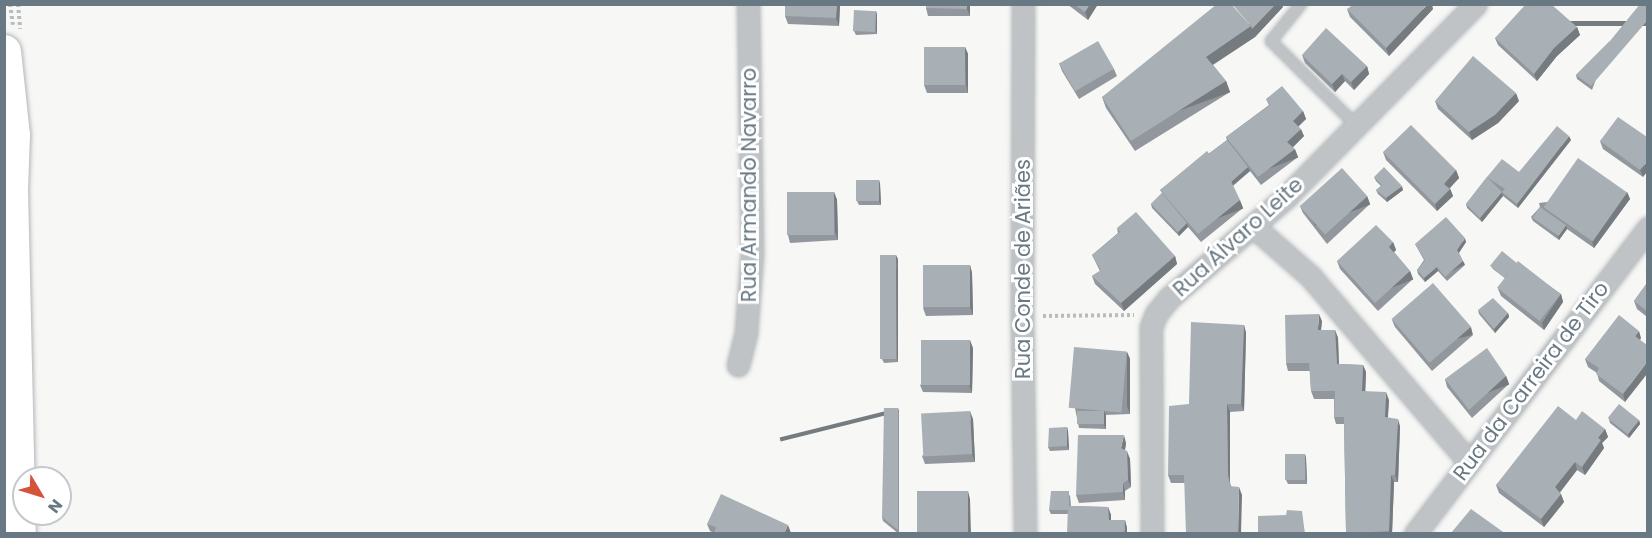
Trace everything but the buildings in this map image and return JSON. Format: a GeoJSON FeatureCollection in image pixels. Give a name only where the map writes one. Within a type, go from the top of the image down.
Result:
{"type":"FeatureCollection","features":[{"type":"Feature","properties":{"kind":"main road"},"geometry":{"type":"LineString","coordinates":[[4,51],[13,135],[10,189],[19,534]]}},
{"type":"Feature","properties":{"kind":"street","name":"Rua Armando Navarro"},"geometry":{"type":"LineString","coordinates":[[738,365],[746,332],[752,254],[748,4]]}},
{"type":"Feature","properties":{"kind":"street","name":"Rua Conde de Ariães"},"geometry":{"type":"LineString","coordinates":[[1023,4],[1022,316],[1025,534]]}},
{"type":"Feature","properties":{"kind":"street","name":"Rua Álvaro Leite"},"geometry":{"type":"LineString","coordinates":[[1152,534],[1151,327],[1156,314],[1169,298],[1253,226],[1476,4]]}},
{"type":"Feature","properties":{"kind":"street"},"geometry":{"type":"LineString","coordinates":[[1253,226],[1310,276],[1469,462]]}},
{"type":"Feature","properties":{"kind":"street","name":"Rua da Carreira de Tiro"},"geometry":{"type":"LineString","coordinates":[[1415,534],[1647,228]]}},
{"type":"Feature","properties":{"kind":"lane"},"geometry":{"type":"LineString","coordinates":[[1301,4],[1270,41],[1356,126]]}},
{"type":"Feature","properties":{"kind":"path"},"geometry":{"type":"LineString","coordinates":[[1046,316],[1156,314]]}}]}
